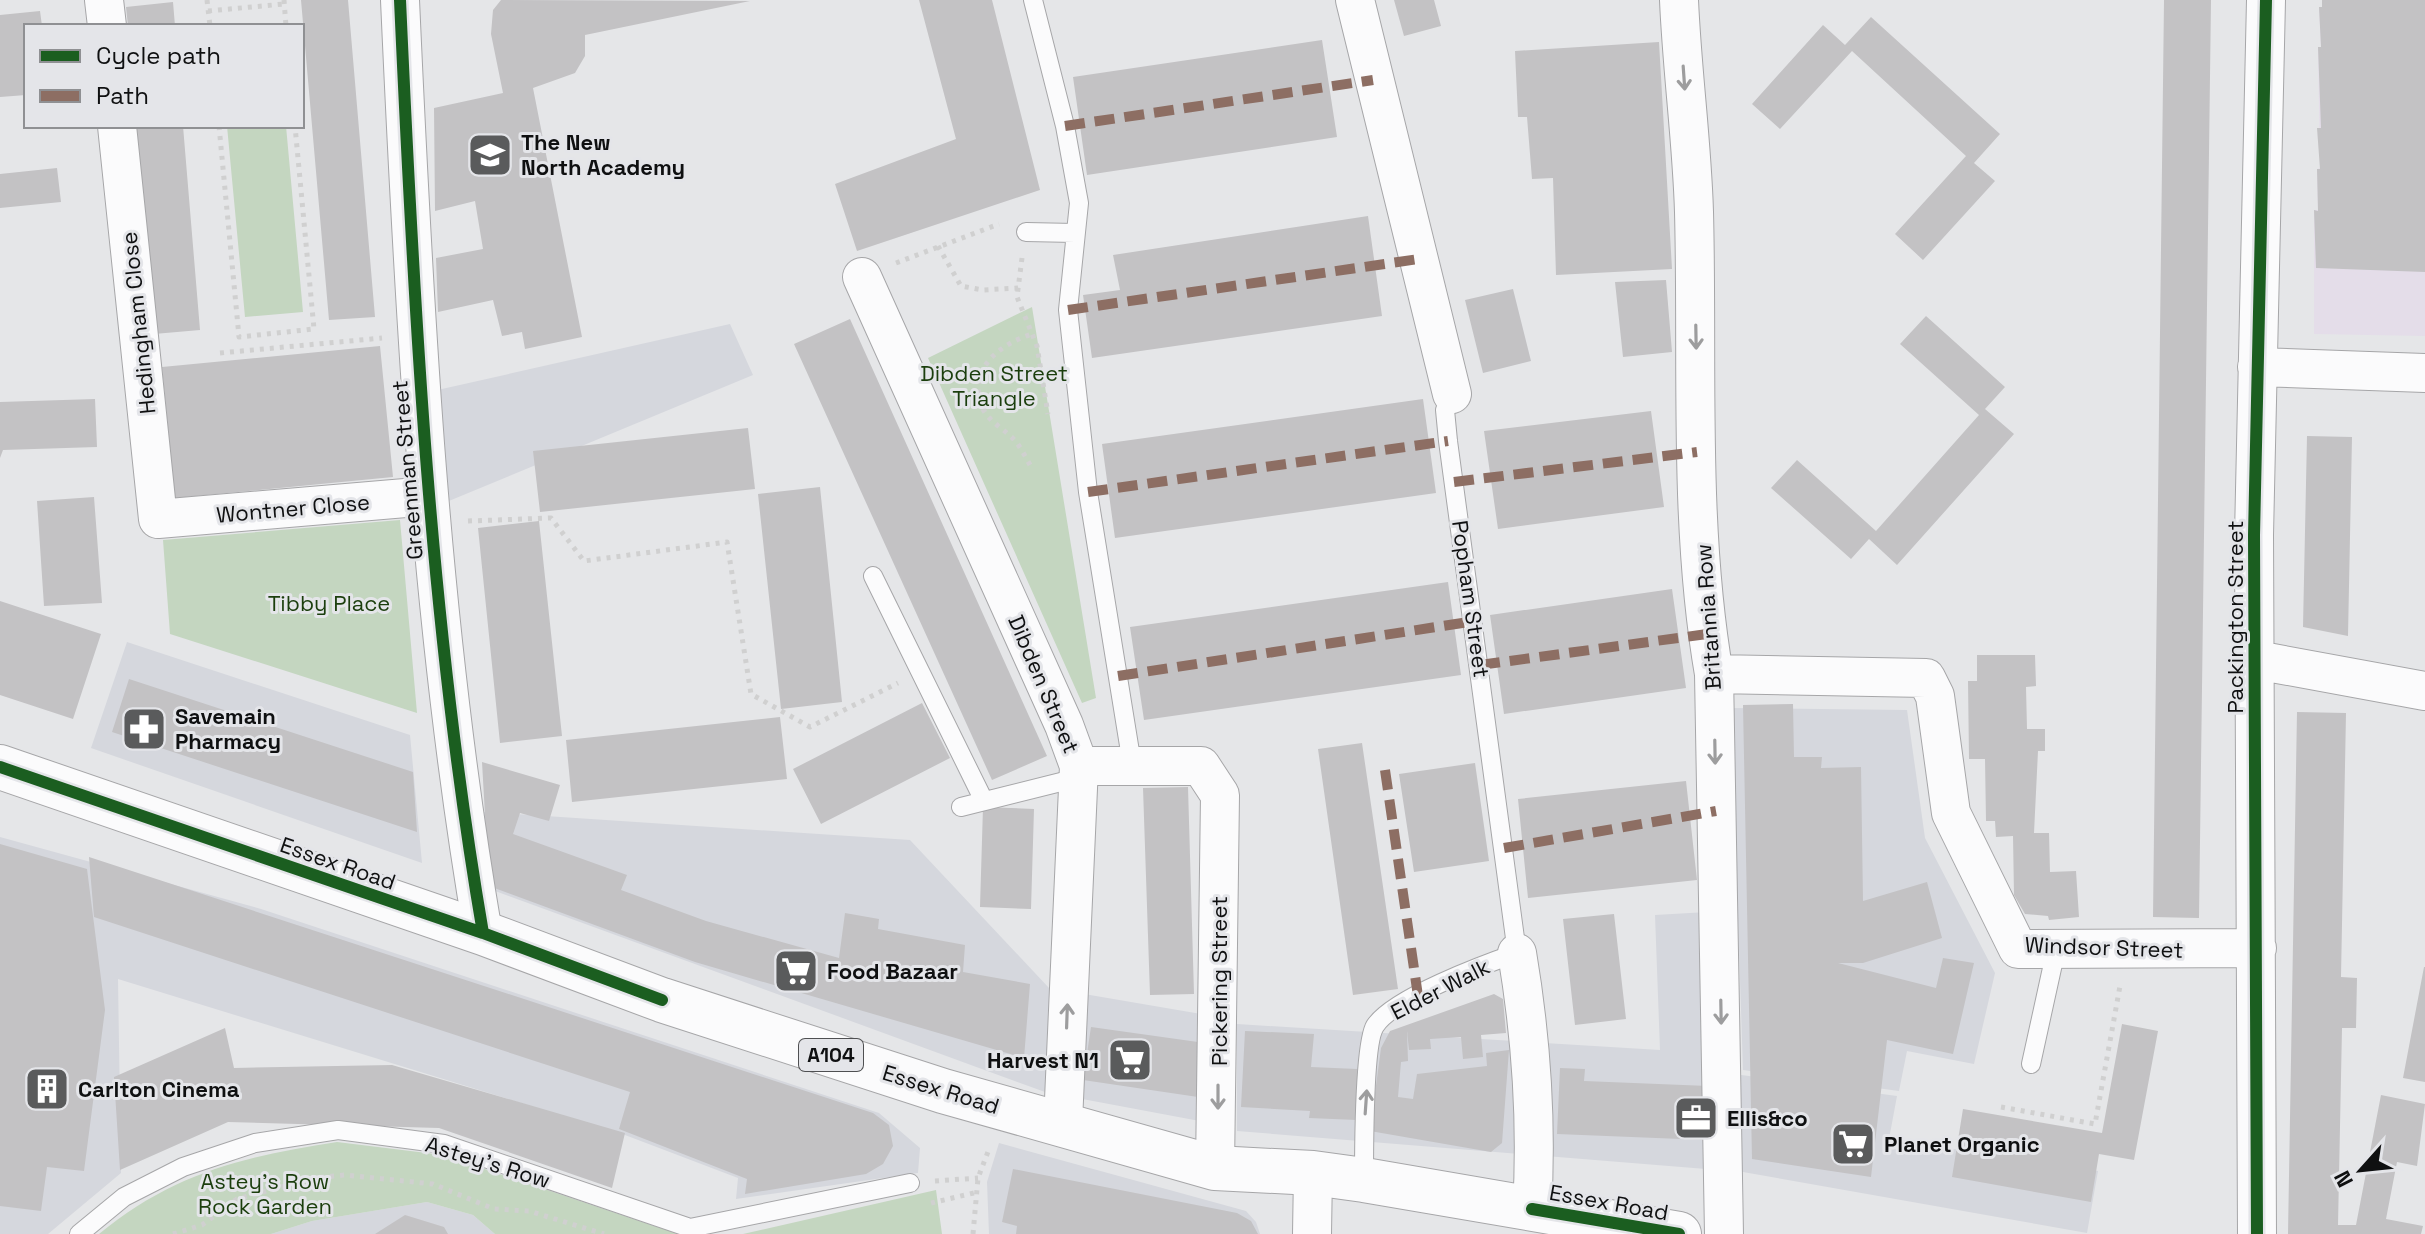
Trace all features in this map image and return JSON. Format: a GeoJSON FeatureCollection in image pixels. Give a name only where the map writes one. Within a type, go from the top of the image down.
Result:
{"type":"FeatureCollection","features":[{"type":"Feature","properties":{"kind":"main road","name":"Essex Road"},"geometry":{"type":"LineString","coordinates":[[0,767],[483,933],[662,1000],[943,1091],[1063,1122],[1215,1168],[1313,1173],[1364,1180],[1679,1234]]}},
{"type":"Feature","properties":{"kind":"street"},"geometry":{"type":"LineString","coordinates":[[104,0],[107,24]]}},
{"type":"Feature","properties":{"kind":"street","name":"Greenman Street"},"geometry":{"type":"LineString","coordinates":[[400,0],[415,335],[429,496],[468,843],[483,933]]}},
{"type":"Feature","properties":{"kind":"street","name":"Popham Street"},"geometry":{"type":"LineString","coordinates":[[1355,0],[1452,394]]}},
{"type":"Feature","properties":{"kind":"street","name":"Britannia Row"},"geometry":{"type":"LineString","coordinates":[[1679,0],[1694,209],[1697,452],[1707,634],[1714,674],[1724,1234]]}},
{"type":"Feature","properties":{"kind":"street","name":"Packington Street"},"geometry":{"type":"LineString","coordinates":[[2257,1234],[2257,367],[2266,0]]}},
{"type":"Feature","properties":{"kind":"street","name":"Hedingham Close"},"geometry":{"type":"LineString","coordinates":[[117,128],[158,519]]}},
{"type":"Feature","properties":{"kind":"street","name":"Dibden Street"},"geometry":{"type":"LineString","coordinates":[[862,277],[1064,725],[1078,772],[1063,1122]]}},
{"type":"Feature","properties":{"kind":"street"},"geometry":{"type":"LineString","coordinates":[[2257,367],[2425,373]]}},
{"type":"Feature","properties":{"kind":"street","name":"Wontner Close"},"geometry":{"type":"LineString","coordinates":[[158,519],[429,496]]}},
{"type":"Feature","properties":{"kind":"street"},"geometry":{"type":"LineString","coordinates":[[2256,660],[2425,691]]}},
{"type":"Feature","properties":{"kind":"street","name":"Windsor Street"},"geometry":{"type":"LineString","coordinates":[[1714,674],[1926,678],[1935,696],[1951,813],[2018,949],[2257,948]]}},
{"type":"Feature","properties":{"kind":"street"},"geometry":{"type":"LineString","coordinates":[[1078,772],[1132,764]]}},
{"type":"Feature","properties":{"kind":"street","name":"Pickering Street"},"geometry":{"type":"LineString","coordinates":[[1132,764],[1201,766],[1220,795],[1215,1168]]}},
{"type":"Feature","properties":{"kind":"street","name":"Popham Street"},"geometry":{"type":"LineString","coordinates":[[1517,953],[1526,1015],[1535,1169],[1532,1209]]}},
{"type":"Feature","properties":{"kind":"street"},"geometry":{"type":"LineString","coordinates":[[1312,1234],[1313,1173]]}},
{"type":"Feature","properties":{"kind":"lane"},"geometry":{"type":"LineString","coordinates":[[1033,0],[1068,141],[1079,203],[1068,310],[1088,492],[1132,764]]}},
{"type":"Feature","properties":{"kind":"lane"},"geometry":{"type":"LineString","coordinates":[[1026,232],[1075,233]]}},
{"type":"Feature","properties":{"kind":"lane","name":"Popham Street"},"geometry":{"type":"LineString","coordinates":[[1452,394],[1445,410],[1448,441],[1517,953]]}},
{"type":"Feature","properties":{"kind":"lane"},"geometry":{"type":"LineString","coordinates":[[873,576],[984,801]]}},
{"type":"Feature","properties":{"kind":"lane"},"geometry":{"type":"LineString","coordinates":[[961,807],[1078,772]]}},
{"type":"Feature","properties":{"kind":"lane"},"geometry":{"type":"LineString","coordinates":[[2031,1064],[2056,950]]}},
{"type":"Feature","properties":{"kind":"lane","name":"Elder Walk"},"geometry":{"type":"LineString","coordinates":[[1364,1180],[1366,1107],[1374,1027],[1385,1015],[1467,970],[1517,953]]}},
{"type":"Feature","properties":{"kind":"lane","name":"Astey's Row"},"geometry":{"type":"LineString","coordinates":[[79,1234],[124,1197],[183,1167],[255,1143],[338,1130],[444,1144],[690,1228],[910,1183]]}},
{"type":"Feature","properties":{"kind":"path"},"geometry":{"type":"LineString","coordinates":[[207,0],[210,24]]}},
{"type":"Feature","properties":{"kind":"path"},"geometry":{"type":"LineString","coordinates":[[208,11],[284,2],[286,24]]}},
{"type":"Feature","properties":{"kind":"path"},"geometry":{"type":"LineString","coordinates":[[219,128],[239,337],[314,329],[295,128]]}},
{"type":"Feature","properties":{"kind":"path"},"geometry":{"type":"LineString","coordinates":[[862,277],[1001,224],[1026,232]]}},
{"type":"Feature","properties":{"kind":"path"},"geometry":{"type":"LineString","coordinates":[[938,246],[961,286],[983,290],[1018,288]]}},
{"type":"Feature","properties":{"kind":"path"},"geometry":{"type":"LineString","coordinates":[[1030,465],[1017,442],[982,408],[978,377],[992,355],[1011,341],[1032,334]]}},
{"type":"Feature","properties":{"kind":"path"},"geometry":{"type":"LineString","coordinates":[[220,353],[415,335]]}},
{"type":"Feature","properties":{"kind":"path"},"geometry":{"type":"LineString","coordinates":[[462,521],[551,518],[584,561],[727,542],[751,694],[810,727],[921,672]]}},
{"type":"Feature","properties":{"kind":"path"},"geometry":{"type":"LineString","coordinates":[[2001,1107],[2095,1124],[2127,950]]}},
{"type":"Feature","properties":{"kind":"path"},"geometry":{"type":"LineString","coordinates":[[973,1234],[978,1178],[989,1149]]}},
{"type":"Feature","properties":{"kind":"path"},"geometry":{"type":"LineString","coordinates":[[173,1234],[202,1225],[237,1199],[314,1178],[345,1175],[433,1184],[494,1209],[529,1211],[604,1234]]}},
{"type":"Feature","properties":{"kind":"path"},"geometry":{"type":"LineString","coordinates":[[910,1183],[978,1178]]}},
{"type":"Feature","properties":{"kind":"shaded area"},"geometry":{"type":"Polygon","coordinates":[[[2322,0],[2425,0],[2425,336],[2314,334],[2314,210],[2318,210],[2317,169],[2320,168],[2318,47],[2321,47],[2319,7],[2322,7],[2322,0]]]}},
{"type":"Feature","properties":{"kind":"shaded area"},"geometry":{"type":"Polygon","coordinates":[[[730,324],[753,375],[444,503],[433,391],[730,324]]]}},
{"type":"Feature","properties":{"kind":"shaded area"},"geometry":{"type":"Polygon","coordinates":[[[127,642],[410,735],[422,863],[91,748],[127,642]]]}},
{"type":"Feature","properties":{"kind":"shaded area"},"geometry":{"type":"Polygon","coordinates":[[[1731,708],[1907,710],[1925,838],[1995,973],[1974,1064],[1907,1051],[1899,1091],[1743,1070],[1731,708]]]}},
{"type":"Feature","properties":{"kind":"shaded area"},"geometry":{"type":"Polygon","coordinates":[[[484,812],[910,840],[1049,988],[1207,1015],[1205,1122],[1045,1092],[487,888],[484,812]]]}},
{"type":"Feature","properties":{"kind":"shaded area"},"geometry":{"type":"Polygon","coordinates":[[[0,837],[261,909],[879,1113],[920,1148],[918,1173],[736,1199],[738,1178],[625,1135],[118,979],[121,1173],[48,1234],[0,1234],[0,837]]]}},
{"type":"Feature","properties":{"kind":"shaded area"},"geometry":{"type":"Polygon","coordinates":[[[1707,912],[1712,1071],[1897,1096],[1889,1139],[2098,1171],[2087,1233],[1743,1172],[1237,1131],[1237,1024],[1660,1050],[1655,915],[1707,912]]]}},
{"type":"Feature","properties":{"kind":"shaded area"},"geometry":{"type":"Polygon","coordinates":[[[999,1143],[1246,1211],[1256,1222],[1260,1234],[989,1234],[987,1182],[999,1143]]]}},
{"type":"Feature","properties":{"kind":"shaded area"},"geometry":{"type":"Polygon","coordinates":[[[427,1202],[473,1215],[495,1234],[271,1234],[312,1221],[427,1202]]]}},
{"type":"Feature","properties":{"kind":"green space"},"geometry":{"type":"Polygon","coordinates":[[[227,128],[286,128],[303,312],[245,317],[227,128]]]}},
{"type":"Feature","properties":{"kind":"green space","name":"Dibden Street Triangle"},"geometry":{"type":"Polygon","coordinates":[[[1032,307],[1096,698],[1082,703],[928,358],[1032,307]]]}},
{"type":"Feature","properties":{"kind":"green space","name":"Tibby Place"},"geometry":{"type":"Polygon","coordinates":[[[400,520],[417,713],[170,634],[163,540],[400,520]]]}},
{"type":"Feature","properties":{"kind":"green space","name":"Astey's Row Rock Garden"},"geometry":{"type":"Polygon","coordinates":[[[337,1142],[443,1155],[678,1234],[495,1234],[473,1215],[427,1202],[312,1221],[271,1234],[99,1234],[154,1196],[211,1170],[271,1154],[337,1142]]]}},
{"type":"Feature","properties":{"kind":"green space"},"geometry":{"type":"Polygon","coordinates":[[[936,1190],[942,1234],[743,1234],[936,1190]]]}},
{"type":"Feature","properties":{"kind":"building"},"geometry":{"type":"Polygon","coordinates":[[[301,0],[348,0],[375,317],[329,320],[301,0]]]}},
{"type":"Feature","properties":{"kind":"building","name":"The New North Academy"},"geometry":{"type":"Polygon","coordinates":[[[501,0],[750,1],[585,35],[585,56],[575,73],[533,88],[582,337],[525,349],[522,332],[502,336],[493,300],[438,312],[436,258],[483,249],[475,201],[435,211],[434,108],[503,93],[491,34],[493,10],[501,0]]]}},
{"type":"Feature","properties":{"kind":"building"},"geometry":{"type":"Polygon","coordinates":[[[919,0],[992,0],[1040,190],[857,251],[835,184],[956,139],[919,0]]]}},
{"type":"Feature","properties":{"kind":"building"},"geometry":{"type":"Polygon","coordinates":[[[1394,0],[1434,0],[1441,26],[1404,36],[1394,0]]]}},
{"type":"Feature","properties":{"kind":"building"},"geometry":{"type":"Polygon","coordinates":[[[2164,0],[2211,0],[2199,918],[2153,917],[2164,0]]]}},
{"type":"Feature","properties":{"kind":"building"},"geometry":{"type":"Polygon","coordinates":[[[2322,0],[2425,0],[2425,272],[2316,268],[2314,210],[2318,211],[2317,169],[2320,169],[2317,128],[2321,128],[2318,47],[2321,47],[2319,7],[2322,7],[2322,0]]]}},
{"type":"Feature","properties":{"kind":"building"},"geometry":{"type":"Polygon","coordinates":[[[173,2],[175,24],[128,24],[126,7],[173,2]]]}},
{"type":"Feature","properties":{"kind":"building"},"geometry":{"type":"Polygon","coordinates":[[[40,11],[42,24],[24,24],[24,95],[0,97],[0,15],[40,11]]]}},
{"type":"Feature","properties":{"kind":"building"},"geometry":{"type":"Polygon","coordinates":[[[1871,17],[2000,134],[1974,163],[1995,181],[1923,260],[1895,234],[1966,156],[1852,51],[1780,129],[1752,104],[1823,25],[1845,45],[1871,17]]]}},
{"type":"Feature","properties":{"kind":"building"},"geometry":{"type":"Polygon","coordinates":[[[1322,40],[1337,137],[1087,175],[1073,77],[1322,40]]]}},
{"type":"Feature","properties":{"kind":"building"},"geometry":{"type":"Polygon","coordinates":[[[1659,42],[1672,269],[1556,275],[1553,178],[1532,179],[1527,117],[1518,117],[1515,51],[1659,42]]]}},
{"type":"Feature","properties":{"kind":"building"},"geometry":{"type":"Polygon","coordinates":[[[136,128],[183,128],[200,330],[154,334],[136,128]]]}},
{"type":"Feature","properties":{"kind":"building"},"geometry":{"type":"Polygon","coordinates":[[[57,168],[61,202],[0,208],[0,174],[57,168]]]}},
{"type":"Feature","properties":{"kind":"building"},"geometry":{"type":"Polygon","coordinates":[[[1368,216],[1382,316],[1092,358],[1083,295],[1120,290],[1113,255],[1368,216]]]}},
{"type":"Feature","properties":{"kind":"building"},"geometry":{"type":"Polygon","coordinates":[[[1666,280],[1672,352],[1623,357],[1615,282],[1666,280]]]}},
{"type":"Feature","properties":{"kind":"building"},"geometry":{"type":"Polygon","coordinates":[[[1513,289],[1531,361],[1483,373],[1465,300],[1513,289]]]}},
{"type":"Feature","properties":{"kind":"building"},"geometry":{"type":"Polygon","coordinates":[[[1926,316],[2005,387],[1985,409],[2014,434],[1897,565],[1869,539],[1851,559],[1771,488],[1797,460],[1876,531],[1979,415],[1900,344],[1926,316]]]}},
{"type":"Feature","properties":{"kind":"building"},"geometry":{"type":"Polygon","coordinates":[[[850,319],[1047,756],[992,780],[794,344],[850,319]]]}},
{"type":"Feature","properties":{"kind":"building"},"geometry":{"type":"Polygon","coordinates":[[[380,346],[393,477],[175,498],[162,367],[380,346]]]}},
{"type":"Feature","properties":{"kind":"building"},"geometry":{"type":"Polygon","coordinates":[[[95,399],[97,447],[3,450],[0,458],[0,402],[95,399]]]}},
{"type":"Feature","properties":{"kind":"building"},"geometry":{"type":"Polygon","coordinates":[[[1423,399],[1436,493],[1115,538],[1102,444],[1423,399]]]}},
{"type":"Feature","properties":{"kind":"building"},"geometry":{"type":"Polygon","coordinates":[[[1651,411],[1664,507],[1498,529],[1484,431],[1651,411]]]}},
{"type":"Feature","properties":{"kind":"building"},"geometry":{"type":"Polygon","coordinates":[[[748,428],[755,489],[540,512],[533,451],[748,428]]]}},
{"type":"Feature","properties":{"kind":"building"},"geometry":{"type":"Polygon","coordinates":[[[2307,436],[2352,437],[2348,636],[2303,627],[2307,436]]]}},
{"type":"Feature","properties":{"kind":"building"},"geometry":{"type":"Polygon","coordinates":[[[820,487],[842,702],[781,709],[758,494],[820,487]]]}},
{"type":"Feature","properties":{"kind":"building"},"geometry":{"type":"Polygon","coordinates":[[[94,497],[102,603],[44,606],[37,501],[94,497]]]}},
{"type":"Feature","properties":{"kind":"building"},"geometry":{"type":"Polygon","coordinates":[[[539,521],[562,736],[500,743],[478,528],[539,521]]]}},
{"type":"Feature","properties":{"kind":"building"},"geometry":{"type":"Polygon","coordinates":[[[1448,582],[1461,675],[1144,720],[1130,627],[1448,582]]]}},
{"type":"Feature","properties":{"kind":"building"},"geometry":{"type":"Polygon","coordinates":[[[1672,589],[1686,688],[1504,714],[1490,615],[1672,589]]]}},
{"type":"Feature","properties":{"kind":"building"},"geometry":{"type":"Polygon","coordinates":[[[0,601],[101,634],[73,719],[0,695],[0,601]]]}},
{"type":"Feature","properties":{"kind":"building"},"geometry":{"type":"Polygon","coordinates":[[[1977,655],[2035,655],[2036,686],[2026,687],[2027,729],[2045,729],[2045,751],[2038,751],[2034,833],[2049,833],[2050,872],[2076,871],[2079,917],[2049,920],[2048,916],[2025,914],[2014,895],[2013,836],[1996,837],[1995,821],[1986,821],[1985,759],[1969,759],[1968,681],[1977,681],[1977,655]]]}},
{"type":"Feature","properties":{"kind":"building"},"geometry":{"type":"Polygon","coordinates":[[[129,679],[413,772],[417,832],[112,732],[129,679]]]}},
{"type":"Feature","properties":{"kind":"building"},"geometry":{"type":"Polygon","coordinates":[[[922,703],[950,758],[821,824],[793,769],[922,703]]]}},
{"type":"Feature","properties":{"kind":"building"},"geometry":{"type":"Polygon","coordinates":[[[1793,704],[1794,757],[1822,757],[1821,768],[1861,767],[1863,901],[1927,882],[1942,938],[1863,963],[1838,963],[1936,988],[1943,958],[1974,963],[1953,1054],[1887,1040],[1871,1177],[1752,1159],[1743,705],[1793,704]]]}},
{"type":"Feature","properties":{"kind":"building"},"geometry":{"type":"Polygon","coordinates":[[[2297,712],[2346,713],[2341,977],[2357,978],[2356,1028],[2342,1028],[2338,1225],[2356,1225],[2381,1095],[2425,1104],[2417,1166],[2397,1162],[2386,1219],[2423,1226],[2421,1234],[2288,1234],[2297,712]]]}},
{"type":"Feature","properties":{"kind":"building"},"geometry":{"type":"Polygon","coordinates":[[[780,717],[787,779],[572,802],[566,740],[780,717]]]}},
{"type":"Feature","properties":{"kind":"building"},"geometry":{"type":"Polygon","coordinates":[[[1362,743],[1398,989],[1353,995],[1318,749],[1362,743]]]}},
{"type":"Feature","properties":{"kind":"building"},"geometry":{"type":"Polygon","coordinates":[[[482,762],[560,785],[549,821],[520,813],[513,834],[627,875],[621,890],[706,921],[839,958],[845,913],[879,919],[878,929],[965,945],[963,972],[1030,984],[1024,1058],[695,962],[489,886],[482,762]]]}},
{"type":"Feature","properties":{"kind":"building"},"geometry":{"type":"Polygon","coordinates":[[[1475,763],[1489,861],[1414,872],[1399,774],[1475,763]]]}},
{"type":"Feature","properties":{"kind":"building"},"geometry":{"type":"Polygon","coordinates":[[[1686,781],[1697,880],[1528,898],[1518,799],[1686,781]]]}},
{"type":"Feature","properties":{"kind":"building"},"geometry":{"type":"Polygon","coordinates":[[[1188,787],[1194,994],[1150,995],[1143,788],[1188,787]]]}},
{"type":"Feature","properties":{"kind":"building"},"geometry":{"type":"Polygon","coordinates":[[[983,807],[1034,809],[1031,909],[980,907],[983,807]]]}},
{"type":"Feature","properties":{"kind":"building","name":"Carlton Cinema"},"geometry":{"type":"Polygon","coordinates":[[[0,844],[87,869],[105,1010],[84,1171],[47,1167],[41,1211],[0,1206],[0,844]]]}},
{"type":"Feature","properties":{"kind":"building"},"geometry":{"type":"Polygon","coordinates":[[[89,857],[873,1113],[889,1125],[893,1146],[883,1164],[866,1174],[745,1194],[747,1179],[619,1129],[630,1092],[94,917],[89,857]]]}},
{"type":"Feature","properties":{"kind":"building"},"geometry":{"type":"Polygon","coordinates":[[[1614,914],[1626,1019],[1575,1025],[1563,919],[1614,914]]]}},
{"type":"Feature","properties":{"kind":"building"},"geometry":{"type":"Polygon","coordinates":[[[2425,967],[2425,1082],[2403,1078],[2425,967]]]}},
{"type":"Feature","properties":{"kind":"building"},"geometry":{"type":"Polygon","coordinates":[[[1494,994],[1503,999],[1506,1033],[1481,1035],[1483,1057],[1463,1059],[1461,1037],[1430,1039],[1431,1049],[1409,1050],[1407,1031],[1408,1061],[1401,1062],[1398,1097],[1413,1099],[1417,1074],[1487,1066],[1486,1053],[1509,1050],[1502,1143],[1491,1152],[1370,1131],[1381,1048],[1390,1031],[1494,994]]]}},
{"type":"Feature","properties":{"kind":"building"},"geometry":{"type":"Polygon","coordinates":[[[2122,1024],[2158,1031],[2134,1160],[2099,1154],[2091,1202],[1952,1177],[1963,1109],[2102,1133],[2122,1024]]]}},
{"type":"Feature","properties":{"kind":"building","name":"Harvest N1"},"geometry":{"type":"Polygon","coordinates":[[[1091,1027],[1205,1043],[1198,1097],[1083,1080],[1091,1027]]]}},
{"type":"Feature","properties":{"kind":"building"},"geometry":{"type":"Polygon","coordinates":[[[225,1028],[234,1068],[392,1065],[625,1133],[612,1188],[439,1128],[228,1122],[120,1170],[114,1077],[225,1028]]]}},
{"type":"Feature","properties":{"kind":"building"},"geometry":{"type":"Polygon","coordinates":[[[1245,1031],[1314,1034],[1311,1067],[1357,1069],[1357,1120],[1309,1118],[1310,1111],[1241,1107],[1245,1031]]]}},
{"type":"Feature","properties":{"kind":"building"},"geometry":{"type":"Polygon","coordinates":[[[1560,1068],[1585,1069],[1584,1081],[1708,1086],[1706,1140],[1557,1134],[1560,1068]]]}},
{"type":"Feature","properties":{"kind":"building"},"geometry":{"type":"Polygon","coordinates":[[[1013,1169],[1237,1213],[1251,1221],[1258,1234],[1016,1234],[1017,1226],[1002,1222],[1013,1169]]]}},
{"type":"Feature","properties":{"kind":"building"},"geometry":{"type":"Polygon","coordinates":[[[405,1215],[444,1227],[448,1234],[375,1234],[405,1215]]]}},
{"type":"Feature","properties":{"kind":"marked path"},"geometry":{"type":"LineString","coordinates":[[1065,126],[1373,80]]}},
{"type":"Feature","properties":{"kind":"marked path"},"geometry":{"type":"LineString","coordinates":[[1068,310],[1419,259]]}},
{"type":"Feature","properties":{"kind":"marked path"},"geometry":{"type":"LineString","coordinates":[[1088,492],[1448,441]]}},
{"type":"Feature","properties":{"kind":"marked path"},"geometry":{"type":"LineString","coordinates":[[1454,482],[1697,452]]}},
{"type":"Feature","properties":{"kind":"marked path"},"geometry":{"type":"LineString","coordinates":[[1118,676],[1475,621]]}},
{"type":"Feature","properties":{"kind":"marked path"},"geometry":{"type":"LineString","coordinates":[[1480,665],[1707,634]]}},
{"type":"Feature","properties":{"kind":"marked path"},"geometry":{"type":"LineString","coordinates":[[1385,770],[1418,996]]}},
{"type":"Feature","properties":{"kind":"marked path"},"geometry":{"type":"LineString","coordinates":[[1504,848],[1716,811]]}},
{"type":"Feature","properties":{"kind":"cycle path"},"geometry":{"type":"LineString","coordinates":[[400,0],[418,351],[437,585],[465,817],[483,933]]}},
{"type":"Feature","properties":{"kind":"cycle path"},"geometry":{"type":"LineString","coordinates":[[2257,1234],[2254,535],[2266,0]]}},
{"type":"Feature","properties":{"kind":"cycle path"},"geometry":{"type":"LineString","coordinates":[[0,767],[483,933],[662,1000]]}},
{"type":"Feature","properties":{"kind":"cycle path"},"geometry":{"type":"LineString","coordinates":[[1532,1209],[1679,1234]]}},
{"type":"Feature","properties":{"kind":"place","name":"The New North Academy"},"geometry":{"type":"Point","coordinates":[490,155]}},
{"type":"Feature","properties":{"kind":"place","name":"Savemain Pharmacy"},"geometry":{"type":"Point","coordinates":[144,729]}},
{"type":"Feature","properties":{"kind":"place","name":"Food Bazaar"},"geometry":{"type":"Point","coordinates":[796,971]}},
{"type":"Feature","properties":{"kind":"place","name":"Harvest N1"},"geometry":{"type":"Point","coordinates":[1130,1060]}},
{"type":"Feature","properties":{"kind":"place","name":"Carlton Cinema"},"geometry":{"type":"Point","coordinates":[47,1089]}},
{"type":"Feature","properties":{"kind":"place","name":"Ellis&co"},"geometry":{"type":"Point","coordinates":[1696,1118]}},
{"type":"Feature","properties":{"kind":"place","name":"Planet Organic"},"geometry":{"type":"Point","coordinates":[1853,1144]}}]}
